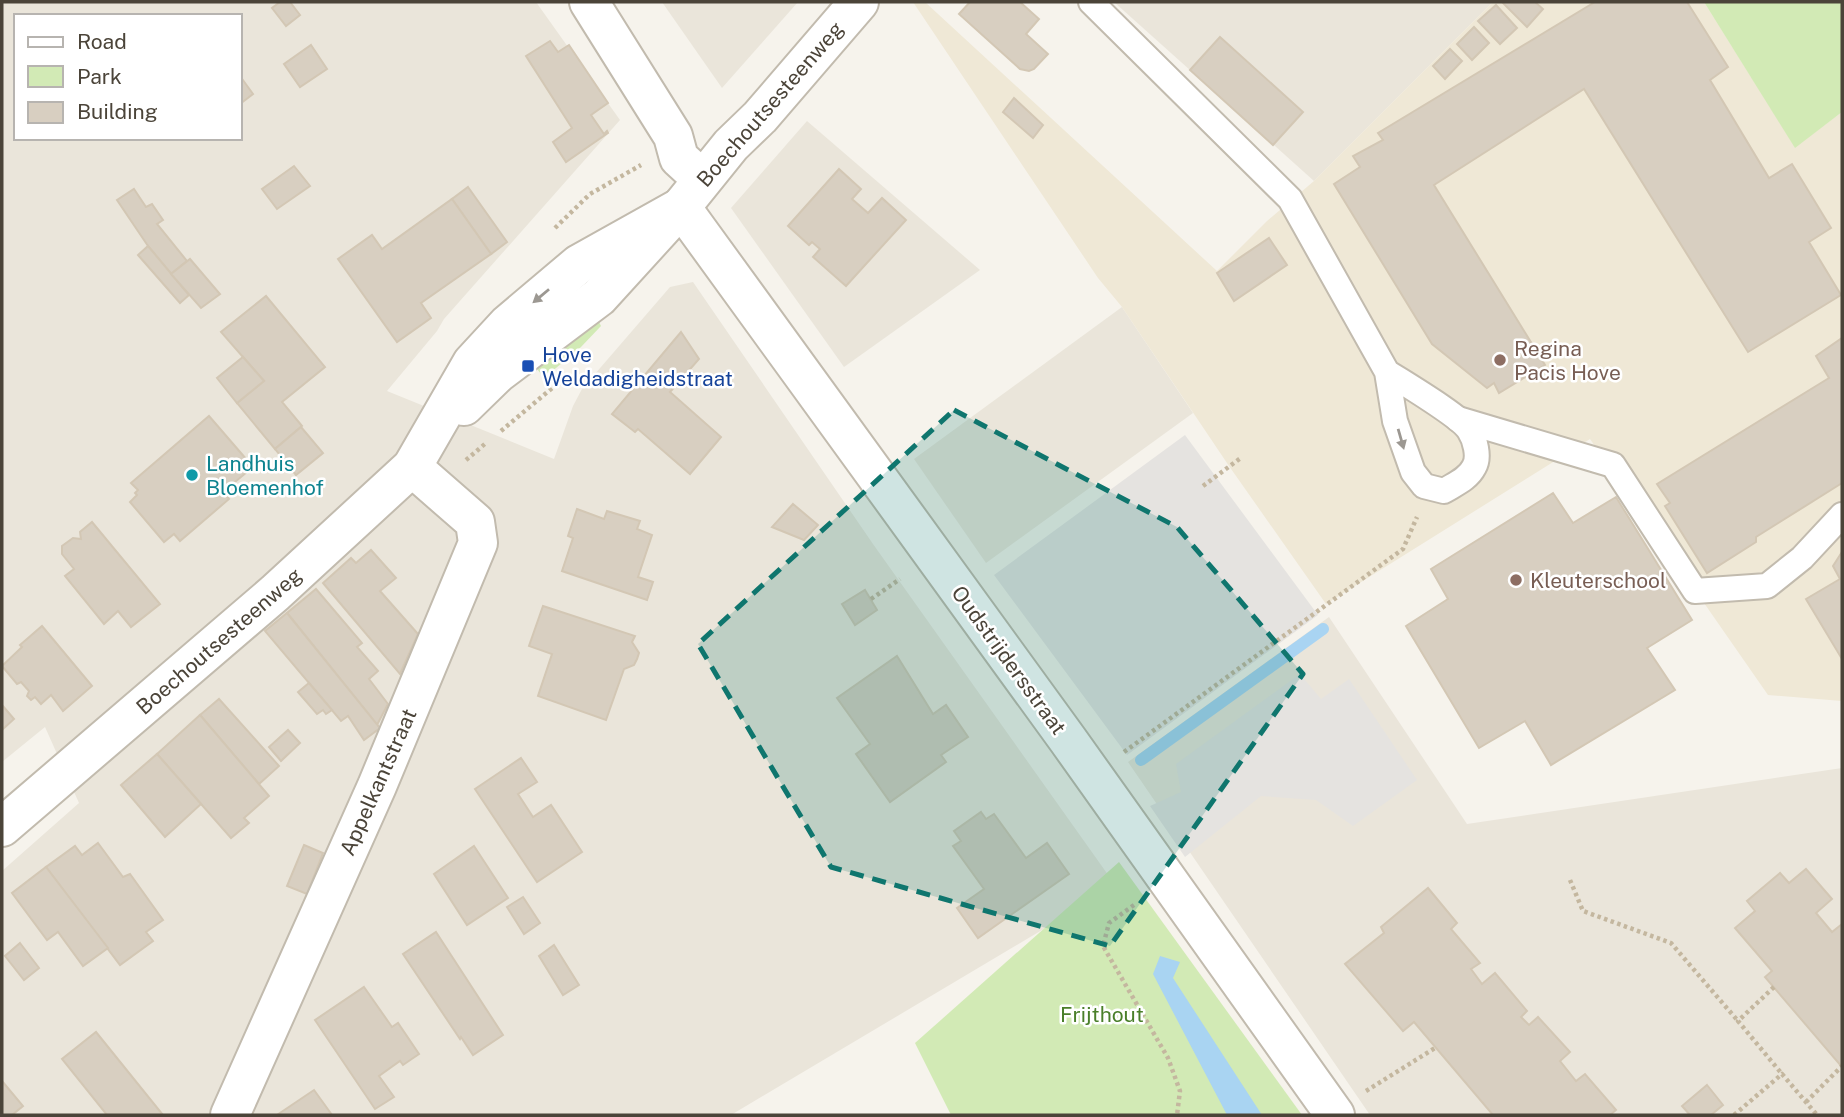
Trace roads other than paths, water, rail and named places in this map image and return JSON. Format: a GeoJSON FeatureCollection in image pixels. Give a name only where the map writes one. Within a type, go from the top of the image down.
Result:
{"type":"FeatureCollection","features":[{"type":"Feature","properties":{"kind":"street","name":"Oudstrijdersstraat"},"geometry":{"type":"LineString","coordinates":[[589,2],[673,136],[692,193],[1093,775],[1334,1113]]}},
{"type":"Feature","properties":{"kind":"street","name":"Boechoutsesteenweg"},"geometry":{"type":"LineString","coordinates":[[2,827],[275,593],[419,456],[498,373],[599,297],[859,2]]}},
{"type":"Feature","properties":{"kind":"street","name":"Boechoutsesteenweg"},"geometry":{"type":"LineString","coordinates":[[419,456],[472,363],[508,324],[579,264],[692,193]]}},
{"type":"Feature","properties":{"kind":"street"},"geometry":{"type":"LineString","coordinates":[[579,264],[599,297]]}},
{"type":"Feature","properties":{"kind":"street","name":"Appelkantstraat"},"geometry":{"type":"LineString","coordinates":[[230,1115],[377,786],[478,543],[475,522],[419,456]]}},
{"type":"Feature","properties":{"kind":"lane"},"geometry":{"type":"LineString","coordinates":[[1091,2],[1290,199],[1387,372],[1395,421],[1413,472],[1424,486],[1444,491],[1465,478],[1476,465],[1476,451],[1469,429],[1387,372]]}},
{"type":"Feature","properties":{"kind":"lane"},"geometry":{"type":"LineString","coordinates":[[1458,419],[1613,465],[1695,591],[1767,586],[1802,558],[1842,515]]}},
{"type":"Feature","properties":{"kind":"water"},"geometry":{"type":"Polygon","coordinates":[[[1160,956],[1180,962],[1173,978],[1262,1115],[1227,1115],[1153,974],[1160,956]]]}},
{"type":"Feature","properties":{"kind":"waterway"},"geometry":{"type":"LineString","coordinates":[[1141,760],[1323,629]]}},
{"type":"Feature","properties":{"kind":"place","name":"Regina Pacis Hove"},"geometry":{"type":"Point","coordinates":[1500,360]}},
{"type":"Feature","properties":{"kind":"place","name":"Hove Weldadigheidstraat"},"geometry":{"type":"Point","coordinates":[528,366]}},
{"type":"Feature","properties":{"kind":"place","name":"Landhuis Bloemenhof"},"geometry":{"type":"Point","coordinates":[192,475]}},
{"type":"Feature","properties":{"kind":"place","name":"Kleuterschool"},"geometry":{"type":"Point","coordinates":[1516,580]}},
{"type":"Feature","properties":{"kind":"park label","name":"Frijthout"},"geometry":{"type":"Point","coordinates":[1102,1014]}}]}
